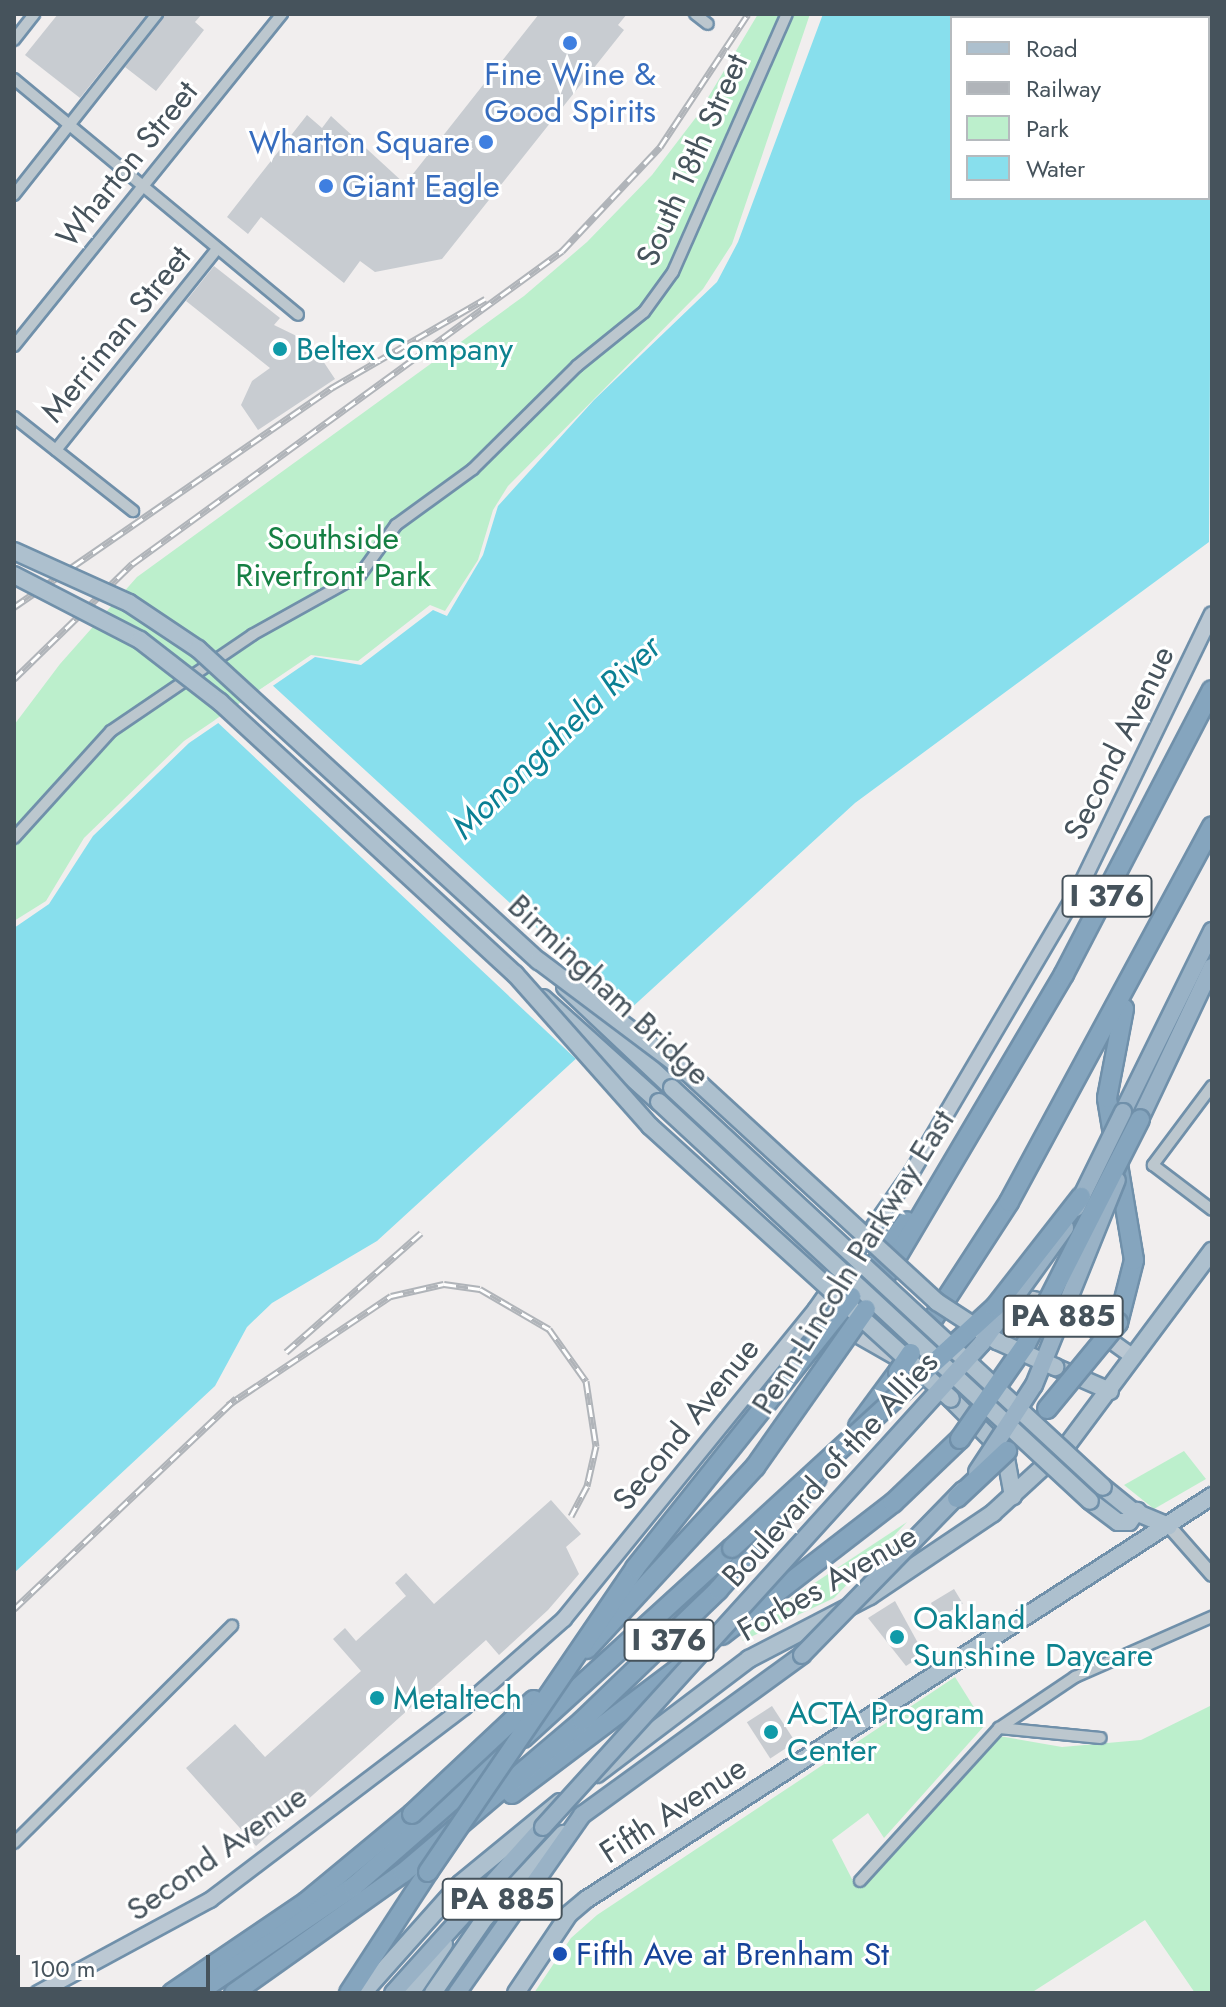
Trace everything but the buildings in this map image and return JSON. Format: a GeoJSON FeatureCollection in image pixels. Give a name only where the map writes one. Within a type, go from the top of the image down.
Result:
{"type":"FeatureCollection","features":[{"type":"Feature","properties":{"kind":"highway","name":"Penn-Lincoln Parkway East"},"geometry":{"type":"LineString","coordinates":[[172,1993],[306,1902],[418,1820],[685,1549],[784,1429],[859,1303],[992,1097],[1091,926],[1212,690]]}},
{"type":"Feature","properties":{"kind":"highway","name":"I 376"},"geometry":{"type":"LineString","coordinates":[[234,1993],[403,1873],[685,1624],[790,1510],[898,1372],[1009,1202],[1212,826]]}},
{"type":"Feature","properties":{"kind":"highway","name":"Boulevard of the Allies"},"geometry":{"type":"LineString","coordinates":[[582,1815],[802,1655],[957,1498],[1034,1385],[1131,1116],[1212,931]]}},
{"type":"Feature","properties":{"kind":"highway","name":"Boulevard of the Allies"},"geometry":{"type":"LineString","coordinates":[[487,1889],[997,1326],[1040,1270],[1131,1116],[1212,967]]}},
{"type":"Feature","properties":{"kind":"highway"},"geometry":{"type":"LineString","coordinates":[[957,1498],[1090,1365],[1118,1323],[1131,1286],[1134,1246],[1108,1084],[1137,969]]}},
{"type":"Feature","properties":{"kind":"highway"},"geometry":{"type":"LineString","coordinates":[[403,1873],[859,1529],[960,1439],[1026,1344],[1131,1116]]}},
{"type":"Feature","properties":{"kind":"highway"},"geometry":{"type":"LineString","coordinates":[[197,1993],[316,1914],[995,1307],[1081,1197]]}},
{"type":"Feature","properties":{"kind":"highway"},"geometry":{"type":"LineString","coordinates":[[349,1993],[635,1568],[859,1303]]}},
{"type":"Feature","properties":{"kind":"highway"},"geometry":{"type":"LineString","coordinates":[[457,1993],[582,1815]]}},
{"type":"Feature","properties":{"kind":"highway"},"geometry":{"type":"LineString","coordinates":[[393,1993],[487,1889]]}},
{"type":"Feature","properties":{"kind":"main road","name":"Birmingham Bridge"},"geometry":{"type":"LineString","coordinates":[[14,551],[129,603],[198,649],[539,961],[1103,1487],[1137,1511],[1169,1526]]}},
{"type":"Feature","properties":{"kind":"main road","name":"Birmingham Bridge"},"geometry":{"type":"LineString","coordinates":[[14,575],[116,625],[182,669],[1090,1501],[1118,1522],[1137,1511]]}},
{"type":"Feature","properties":{"kind":"main road","name":"Second Avenue"},"geometry":{"type":"LineString","coordinates":[[38,1993],[210,1900],[545,1639],[815,1310],[912,1172],[1021,994],[1136,776],[1212,614]]}},
{"type":"Feature","properties":{"kind":"main road"},"geometry":{"type":"LineString","coordinates":[[539,961],[687,1072],[937,1302],[990,1337],[1110,1391]]}},
{"type":"Feature","properties":{"kind":"main road"},"geometry":{"type":"LineString","coordinates":[[515,974],[650,1126],[993,1438],[1009,1462],[1013,1496]]}},
{"type":"Feature","properties":{"kind":"main road","name":"Forbes Avenue"},"geometry":{"type":"LineString","coordinates":[[363,1993],[480,1865],[673,1716],[774,1643],[889,1584],[1013,1496],[1110,1391],[1132,1356],[1212,1251]]}},
{"type":"Feature","properties":{"kind":"main road"},"geometry":{"type":"LineString","coordinates":[[815,1310],[870,1347],[935,1370],[960,1361],[1016,1305],[1040,1298],[1067,1308],[1132,1356]]}},
{"type":"Feature","properties":{"kind":"main road","name":"Fifth Avenue"},"geometry":{"type":"LineString","coordinates":[[516,1993],[569,1914],[587,1899],[1212,1496]]}},
{"type":"Feature","properties":{"kind":"main road","name":"Boulevard of the Allies"},"geometry":{"type":"LineString","coordinates":[[433,1993],[485,1918],[582,1815]]}},
{"type":"Feature","properties":{"kind":"main road","name":"Boulevard of the Allies"},"geometry":{"type":"LineString","coordinates":[[411,1993],[487,1889]]}},
{"type":"Feature","properties":{"kind":"street"},"geometry":{"type":"LineString","coordinates":[[14,40],[34,14]]}},
{"type":"Feature","properties":{"kind":"street"},"geometry":{"type":"LineString","coordinates":[[14,195],[157,14]]}},
{"type":"Feature","properties":{"kind":"street","name":"Wharton Street"},"geometry":{"type":"LineString","coordinates":[[14,346],[282,14]]}},
{"type":"Feature","properties":{"kind":"street"},"geometry":{"type":"LineString","coordinates":[[695,14],[708,24]]}},
{"type":"Feature","properties":{"kind":"street","name":"South 18th Street"},"geometry":{"type":"LineString","coordinates":[[14,838],[111,731],[252,635],[360,575],[396,525],[473,469],[577,366],[644,312],[673,272],[787,14]]}},
{"type":"Feature","properties":{"kind":"street"},"geometry":{"type":"LineString","coordinates":[[14,79],[298,315]]}},
{"type":"Feature","properties":{"kind":"street","name":"Merriman Street"},"geometry":{"type":"LineString","coordinates":[[56,450],[217,249]]}},
{"type":"Feature","properties":{"kind":"street"},"geometry":{"type":"LineString","coordinates":[[14,417],[133,511]]}},
{"type":"Feature","properties":{"kind":"street"},"geometry":{"type":"LineString","coordinates":[[1212,1086],[1153,1165],[1212,1210]]}},
{"type":"Feature","properties":{"kind":"street"},"geometry":{"type":"LineString","coordinates":[[1169,1526],[1212,1575]]}},
{"type":"Feature","properties":{"kind":"street"},"geometry":{"type":"LineString","coordinates":[[860,1881],[999,1728],[1075,1677],[1212,1617]]}},
{"type":"Feature","properties":{"kind":"street"},"geometry":{"type":"LineString","coordinates":[[14,1843],[232,1626]]}},
{"type":"Feature","properties":{"kind":"street"},"geometry":{"type":"LineString","coordinates":[[999,1728],[1101,1738]]}},
{"type":"Feature","properties":{"kind":"green space","name":"Southside Riverfront Park"},"geometry":{"type":"Polygon","coordinates":[[[758,14],[810,14],[732,244],[703,289],[508,486],[493,510],[478,560],[445,611],[430,605],[358,661],[311,655],[184,741],[84,838],[46,901],[14,921],[14,725],[60,664],[137,577],[524,296],[587,242],[652,175],[697,116],[758,14]]]}},
{"type":"Feature","properties":{"kind":"green space"},"geometry":{"type":"Polygon","coordinates":[[[1184,1451],[1206,1479],[1154,1509],[1124,1485],[1184,1451]]]}},
{"type":"Feature","properties":{"kind":"green space"},"geometry":{"type":"Polygon","coordinates":[[[907,1522],[834,1598],[742,1641],[763,1617],[907,1522]]]}},
{"type":"Feature","properties":{"kind":"green space"},"geometry":{"type":"Polygon","coordinates":[[[955,1677],[985,1725],[884,1838],[868,1813],[832,1840],[853,1881],[863,1884],[999,1736],[1062,1747],[1141,1740],[1212,1705],[1212,1993],[1195,1993],[1145,1920],[1031,1993],[534,1993],[571,1938],[597,1915],[955,1677]]]}},
{"type":"Feature","properties":{"kind":"water","name":"Monongahela River"},"geometry":{"type":"Polygon","coordinates":[[[823,14],[1212,14],[1209,542],[855,803],[377,1241],[272,1303],[247,1327],[215,1386],[14,1573],[14,928],[49,904],[93,836],[189,743],[315,657],[361,665],[433,610],[447,616],[483,555],[498,506],[594,400],[717,282],[738,242],[823,14]]]}},
{"type":"Feature","properties":{"kind":"pier"},"geometry":{"type":"Polygon","coordinates":[[[270,683],[606,991],[631,1010],[577,1060],[215,720],[270,683]]]}},
{"type":"Feature","properties":{"kind":"railway"},"geometry":{"type":"LineString","coordinates":[[14,679],[132,564],[562,251],[660,147],[748,14]]}},
{"type":"Feature","properties":{"kind":"railway"},"geometry":{"type":"LineString","coordinates":[[14,607],[333,387],[485,299]]}},
{"type":"Feature","properties":{"kind":"railway"},"geometry":{"type":"LineString","coordinates":[[286,1352],[421,1233]]}},
{"type":"Feature","properties":{"kind":"railway"},"geometry":{"type":"LineString","coordinates":[[228,1405],[391,1296],[444,1284],[480,1289],[549,1329],[586,1381],[596,1446],[587,1486],[571,1516]]}},
{"type":"Feature","properties":{"kind":"railway"},"geometry":{"type":"LineString","coordinates":[[14,1609],[236,1398]]}},
{"type":"Feature","properties":{"kind":"place","name":"Fine Wine & Good Spirits"},"geometry":{"type":"Point","coordinates":[570,43]}},
{"type":"Feature","properties":{"kind":"place","name":"Wharton Square"},"geometry":{"type":"Point","coordinates":[486,142]}},
{"type":"Feature","properties":{"kind":"place","name":"Giant Eagle"},"geometry":{"type":"Point","coordinates":[326,186]}},
{"type":"Feature","properties":{"kind":"place","name":"Beltex Company"},"geometry":{"type":"Point","coordinates":[280,349]}},
{"type":"Feature","properties":{"kind":"place","name":"Oakland Sunshine Daycare"},"geometry":{"type":"Point","coordinates":[897,1637]}},
{"type":"Feature","properties":{"kind":"place","name":"Metaltech"},"geometry":{"type":"Point","coordinates":[377,1698]}},
{"type":"Feature","properties":{"kind":"place","name":"ACTA Program Center"},"geometry":{"type":"Point","coordinates":[771,1732]}},
{"type":"Feature","properties":{"kind":"place","name":"Fifth Ave at Brenham St"},"geometry":{"type":"Point","coordinates":[560,1954]}}]}
